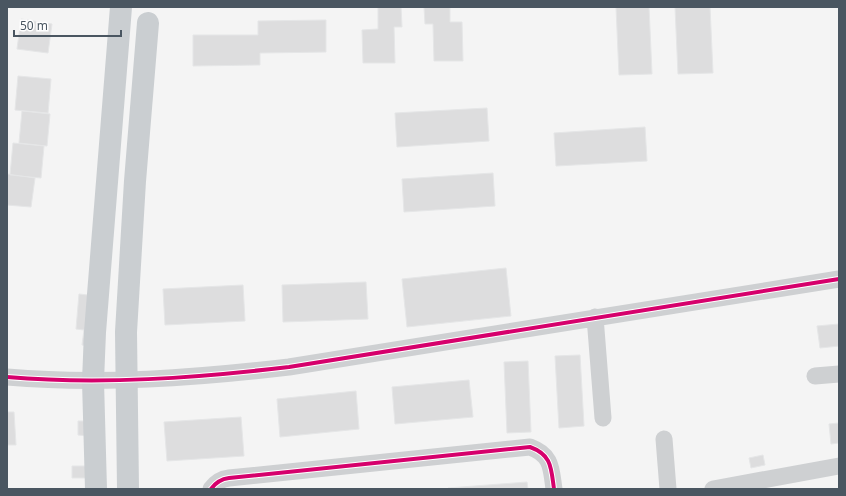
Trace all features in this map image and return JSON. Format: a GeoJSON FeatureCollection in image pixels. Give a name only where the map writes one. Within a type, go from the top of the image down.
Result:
{"type":"FeatureCollection","features":[{"type":"Feature","properties":{"kind":"main road"},"geometry":{"type":"LineString","coordinates":[[96,489],[93,381],[96,324],[121,7]]}},
{"type":"Feature","properties":{"kind":"main road"},"geometry":{"type":"LineString","coordinates":[[128,489],[126,332],[140,110],[148,23]]}},
{"type":"Feature","properties":{"kind":"street"},"geometry":{"type":"LineString","coordinates":[[7,377],[50,380],[126,380],[188,377],[288,366],[839,279]]}},
{"type":"Feature","properties":{"kind":"street"},"geometry":{"type":"LineString","coordinates":[[595,317],[603,418]]}},
{"type":"Feature","properties":{"kind":"street"},"geometry":{"type":"LineString","coordinates":[[815,376],[839,374]]}},
{"type":"Feature","properties":{"kind":"street"},"geometry":{"type":"LineString","coordinates":[[664,439],[668,489]]}},
{"type":"Feature","properties":{"kind":"street"},"geometry":{"type":"LineString","coordinates":[[210,489],[215,483],[222,479],[229,478],[530,447],[539,450],[546,456],[550,464],[554,489]]}},
{"type":"Feature","properties":{"kind":"street"},"geometry":{"type":"LineString","coordinates":[[713,489],[773,483],[839,466]]}},
{"type":"Feature","properties":{"kind":"building"},"geometry":{"type":"Polygon","coordinates":[[[378,7],[401,7],[402,27],[394,27],[395,63],[363,63],[362,30],[378,29],[378,7]]]}},
{"type":"Feature","properties":{"kind":"building"},"geometry":{"type":"Polygon","coordinates":[[[424,7],[450,7],[450,22],[462,22],[463,61],[434,61],[433,24],[425,24],[424,7]]]}},
{"type":"Feature","properties":{"kind":"building"},"geometry":{"type":"Polygon","coordinates":[[[616,7],[649,7],[652,74],[619,75],[616,7]]]}},
{"type":"Feature","properties":{"kind":"building"},"geometry":{"type":"Polygon","coordinates":[[[675,7],[710,7],[713,73],[678,74],[675,7]]]}},
{"type":"Feature","properties":{"kind":"building"},"geometry":{"type":"Polygon","coordinates":[[[21,19],[52,24],[48,53],[17,49],[21,19]]]}},
{"type":"Feature","properties":{"kind":"building"},"geometry":{"type":"Polygon","coordinates":[[[326,20],[326,52],[260,53],[260,65],[193,66],[193,35],[258,35],[258,21],[326,20]]]}},
{"type":"Feature","properties":{"kind":"building"},"geometry":{"type":"Polygon","coordinates":[[[18,76],[51,79],[48,113],[15,110],[18,76]]]}},
{"type":"Feature","properties":{"kind":"building"},"geometry":{"type":"Polygon","coordinates":[[[487,108],[489,141],[397,147],[395,113],[487,108]]]}},
{"type":"Feature","properties":{"kind":"building"},"geometry":{"type":"Polygon","coordinates":[[[22,111],[50,114],[47,146],[19,143],[22,111]]]}},
{"type":"Feature","properties":{"kind":"building"},"geometry":{"type":"Polygon","coordinates":[[[645,127],[647,161],[556,166],[554,133],[645,127]]]}},
{"type":"Feature","properties":{"kind":"building"},"geometry":{"type":"Polygon","coordinates":[[[13,143],[44,146],[41,178],[10,175],[13,143]]]}},
{"type":"Feature","properties":{"kind":"building"},"geometry":{"type":"Polygon","coordinates":[[[493,173],[495,206],[404,212],[402,179],[493,173]]]}},
{"type":"Feature","properties":{"kind":"building"},"geometry":{"type":"Polygon","coordinates":[[[7,174],[35,178],[31,207],[7,205],[7,174]]]}},
{"type":"Feature","properties":{"kind":"building"},"geometry":{"type":"Polygon","coordinates":[[[506,268],[511,316],[407,327],[402,279],[506,268]]]}},
{"type":"Feature","properties":{"kind":"building"},"geometry":{"type":"Polygon","coordinates":[[[366,282],[368,319],[283,322],[282,285],[366,282]]]}},
{"type":"Feature","properties":{"kind":"building"},"geometry":{"type":"Polygon","coordinates":[[[243,285],[245,321],[165,325],[163,289],[243,285]]]}},
{"type":"Feature","properties":{"kind":"building"},"geometry":{"type":"Polygon","coordinates":[[[79,294],[96,296],[93,346],[82,345],[84,330],[76,329],[79,294]]]}},
{"type":"Feature","properties":{"kind":"building"},"geometry":{"type":"Polygon","coordinates":[[[839,324],[839,346],[820,348],[817,326],[839,324]]]}},
{"type":"Feature","properties":{"kind":"building"},"geometry":{"type":"Polygon","coordinates":[[[580,355],[584,426],[559,428],[555,356],[580,355]]]}},
{"type":"Feature","properties":{"kind":"building"},"geometry":{"type":"Polygon","coordinates":[[[528,361],[531,432],[507,433],[504,362],[528,361]]]}},
{"type":"Feature","properties":{"kind":"building"},"geometry":{"type":"Polygon","coordinates":[[[469,380],[473,417],[395,424],[392,387],[469,380]]]}},
{"type":"Feature","properties":{"kind":"building"},"geometry":{"type":"Polygon","coordinates":[[[356,391],[359,429],[280,437],[277,399],[356,391]]]}},
{"type":"Feature","properties":{"kind":"building"},"geometry":{"type":"Polygon","coordinates":[[[7,412],[14,412],[16,445],[7,445],[7,412]]]}},
{"type":"Feature","properties":{"kind":"building"},"geometry":{"type":"Polygon","coordinates":[[[241,417],[244,456],[167,461],[164,422],[241,417]]]}},
{"type":"Feature","properties":{"kind":"building"},"geometry":{"type":"Polygon","coordinates":[[[78,421],[89,421],[89,436],[78,435],[78,421]]]}},
{"type":"Feature","properties":{"kind":"building"},"geometry":{"type":"Polygon","coordinates":[[[839,423],[839,443],[831,444],[829,424],[839,423]]]}},
{"type":"Feature","properties":{"kind":"building"},"geometry":{"type":"Polygon","coordinates":[[[763,455],[765,465],[751,468],[749,458],[763,455]]]}},
{"type":"Feature","properties":{"kind":"building"},"geometry":{"type":"Polygon","coordinates":[[[72,466],[89,466],[89,478],[72,478],[72,466]]]}},
{"type":"Feature","properties":{"kind":"building"},"geometry":{"type":"Polygon","coordinates":[[[527,482],[528,489],[448,489],[448,488],[527,482]]]}},
{"type":"Feature","properties":{"kind":"cycle path"},"geometry":{"type":"LineString","coordinates":[[7,377],[78,380],[148,379],[289,367],[839,279]]}},
{"type":"Feature","properties":{"kind":"cycle path"},"geometry":{"type":"LineString","coordinates":[[211,489],[219,481],[229,478],[530,447],[543,454],[549,463],[554,489]]}}]}
